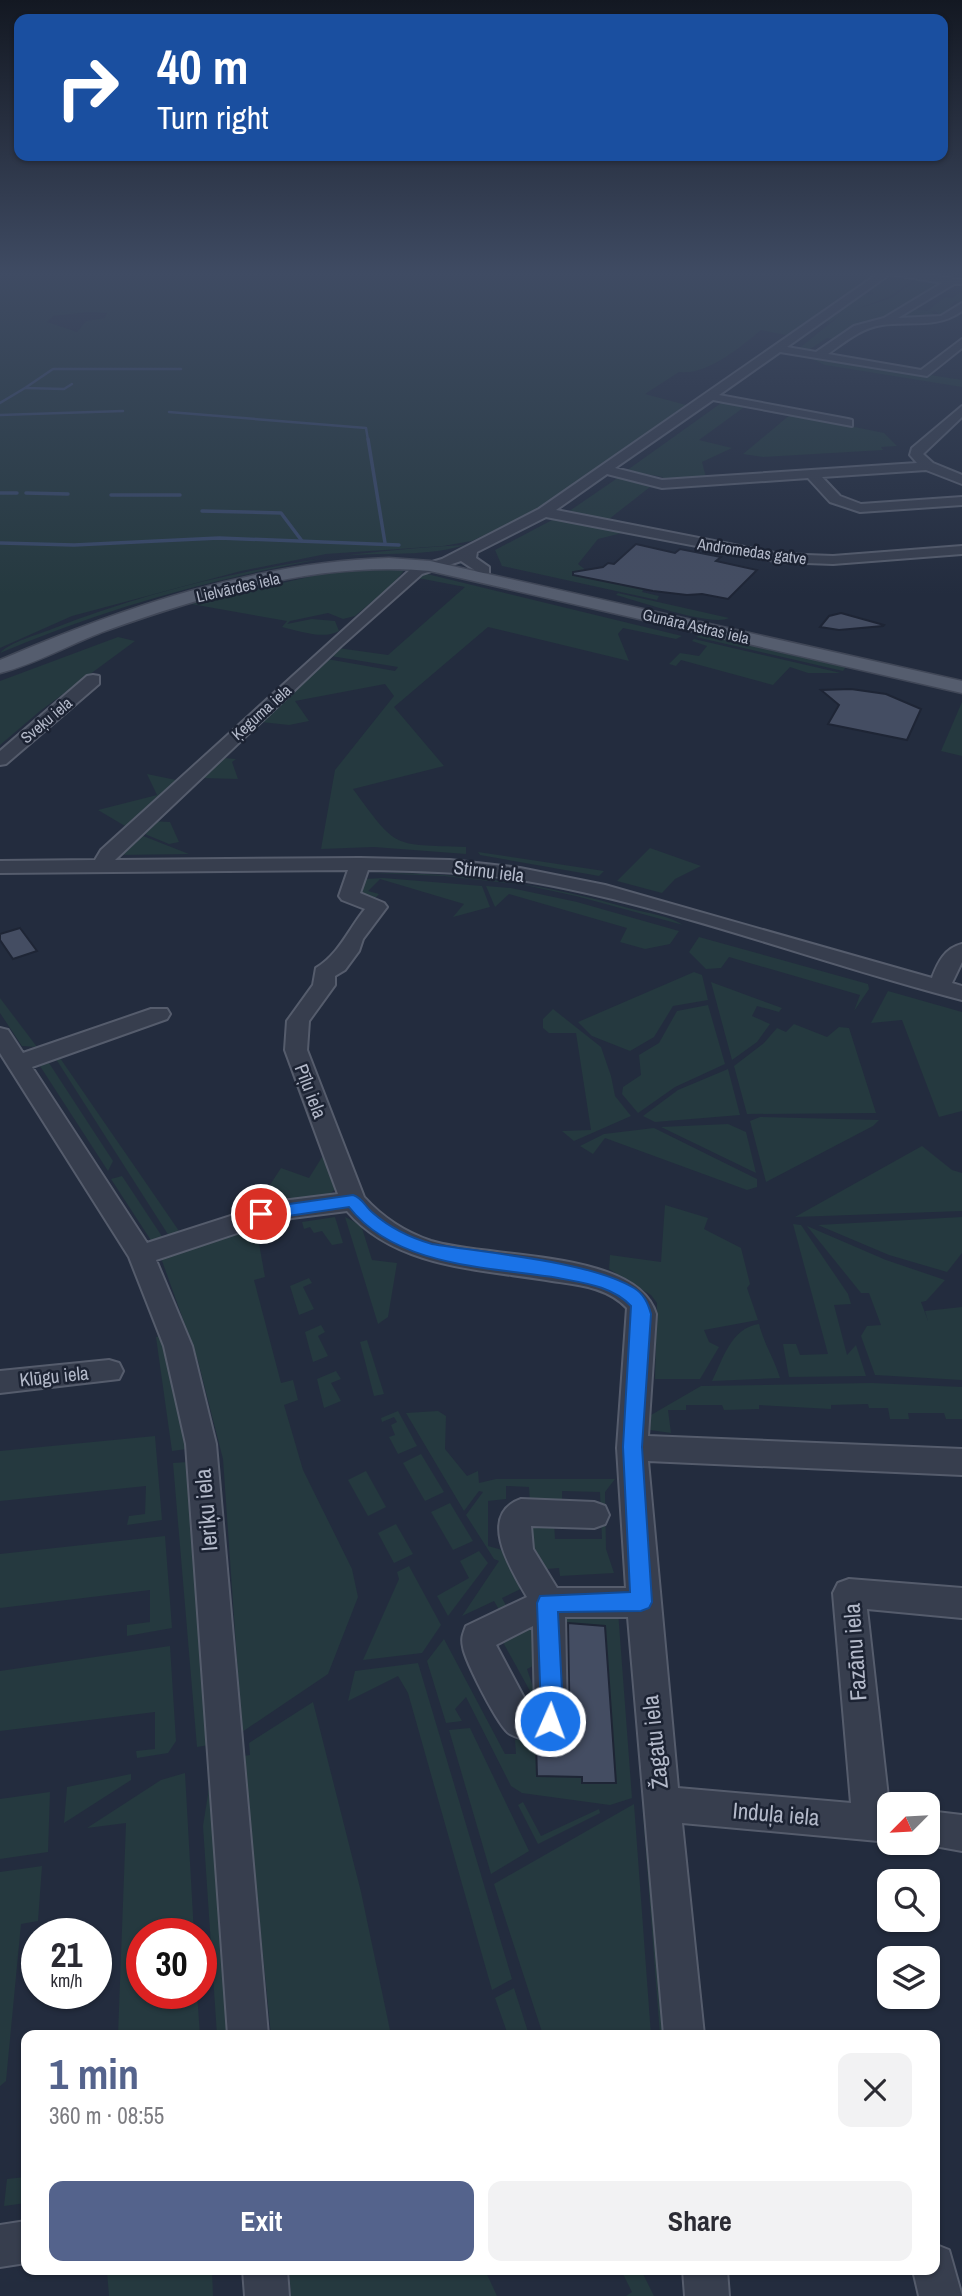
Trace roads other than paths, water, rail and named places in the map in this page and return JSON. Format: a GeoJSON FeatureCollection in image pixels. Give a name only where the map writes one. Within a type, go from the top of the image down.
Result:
{"type":"FeatureCollection","features":[{"type":"Feature","properties":{"kind":"main road","name":"Gunāra Astras iela"},"geometry":{"type":"LineString","coordinates":[[448,555],[530,585],[962,687]]}},
{"type":"Feature","properties":{"kind":"main road","name":"Gunāra Astras iela"},"geometry":{"type":"LineString","coordinates":[[448,555],[530,585],[962,679]]}},
{"type":"Feature","properties":{"kind":"main road","name":"Lielvārdes iela"},"geometry":{"type":"LineString","coordinates":[[0,658],[58,633],[198,588],[337,559],[448,555]]}},
{"type":"Feature","properties":{"kind":"main road","name":"Lielvārdes iela"},"geometry":{"type":"LineString","coordinates":[[0,667],[133,614],[228,588],[358,564],[448,555]]}},
{"type":"Feature","properties":{"kind":"street","name":"Lielvārdes iela"},"geometry":{"type":"LineString","coordinates":[[448,555],[544,512],[735,380]]}},
{"type":"Feature","properties":{"kind":"street"},"geometry":{"type":"LineString","coordinates":[[718,399],[848,423]]}},
{"type":"Feature","properties":{"kind":"street"},"geometry":{"type":"LineString","coordinates":[[962,410],[917,451],[916,455],[928,466],[962,480]]}},
{"type":"Feature","properties":{"kind":"street"},"geometry":{"type":"LineString","coordinates":[[607,470],[632,474],[662,484],[928,466]]}},
{"type":"Feature","properties":{"kind":"street"},"geometry":{"type":"LineString","coordinates":[[907,468],[938,479]]}},
{"type":"Feature","properties":{"kind":"street"},"geometry":{"type":"LineString","coordinates":[[812,475],[835,499],[860,508],[962,501]]}},
{"type":"Feature","properties":{"kind":"street","name":"Andromedas gatve"},"geometry":{"type":"LineString","coordinates":[[544,512],[780,558],[833,560],[962,550]]}},
{"type":"Feature","properties":{"kind":"street","name":"Ķeguma iela"},"geometry":{"type":"LineString","coordinates":[[102,867],[108,854],[335,643],[418,571],[448,555]]}},
{"type":"Feature","properties":{"kind":"street","name":"Sveķu iela"},"geometry":{"type":"LineString","coordinates":[[0,760],[93,680]]}},
{"type":"Feature","properties":{"kind":"street","name":"Stirnu iela"},"geometry":{"type":"LineString","coordinates":[[0,867],[360,864],[450,866],[520,874],[598,889],[962,993]]}},
{"type":"Feature","properties":{"kind":"street","name":"Pīļu iela"},"geometry":{"type":"LineString","coordinates":[[353,1201],[296,1050],[298,1021],[352,947],[353,938],[377,907],[349,896],[360,864]]}},
{"type":"Feature","properties":{"kind":"street"},"geometry":{"type":"LineString","coordinates":[[940,986],[949,962],[962,950]]}},
{"type":"Feature","properties":{"kind":"street"},"geometry":{"type":"LineString","coordinates":[[19,1063],[159,1014]]}},
{"type":"Feature","properties":{"kind":"street","name":"Ieriķu iela"},"geometry":{"type":"LineString","coordinates":[[0,1034],[141,1255],[178,1346],[201,1444],[248,2030]]}},
{"type":"Feature","properties":{"kind":"street"},"geometry":{"type":"LineString","coordinates":[[141,1255],[274,1211],[353,1201]]}},
{"type":"Feature","properties":{"kind":"street","name":"Žagatu iela"},"geometry":{"type":"LineString","coordinates":[[353,1201],[366,1217],[407,1243],[431,1251],[598,1278],[629,1293],[639,1304],[642,1314],[632,1447],[641,1602],[684,2030]]}},
{"type":"Feature","properties":{"kind":"street","name":"Klūgu iela"},"geometry":{"type":"LineString","coordinates":[[0,1382],[109,1371]]}},
{"type":"Feature","properties":{"kind":"street"},"geometry":{"type":"LineString","coordinates":[[632,1447],[962,1462]]}},
{"type":"Feature","properties":{"kind":"street"},"geometry":{"type":"LineString","coordinates":[[594,1515],[521,1512],[515,1518],[518,1552],[548,1603],[641,1602]]}},
{"type":"Feature","properties":{"kind":"street","name":"Fazānu iela"},"geometry":{"type":"LineString","coordinates":[[877,1801],[849,1593],[962,1603]]}},
{"type":"Feature","properties":{"kind":"street","name":"Induļa iela"},"geometry":{"type":"LineString","coordinates":[[662,1804],[877,1823]]}},
{"type":"Feature","properties":{"kind":"street"},"geometry":{"type":"LineString","coordinates":[[940,1830],[962,1833]]}},
{"type":"Feature","properties":{"kind":"street"},"geometry":{"type":"LineString","coordinates":[[0,2246],[21,2243]]}},
{"type":"Feature","properties":{"kind":"street"},"geometry":{"type":"LineString","coordinates":[[265,2275],[267,2296]]}},
{"type":"Feature","properties":{"kind":"street"},"geometry":{"type":"LineString","coordinates":[[705,2275],[707,2296]]}},
{"type":"Feature","properties":{"kind":"street"},"geometry":{"type":"LineString","coordinates":[[936,2275],[941,2296]]}},
{"type":"Feature","properties":{"kind":"waterway"},"geometry":{"type":"LineString","coordinates":[[25,388],[37,380]]}},
{"type":"Feature","properties":{"kind":"waterway"},"geometry":{"type":"LineString","coordinates":[[25,388],[64,389],[72,384]]}},
{"type":"Feature","properties":{"kind":"waterway"},"geometry":{"type":"LineString","coordinates":[[0,403],[25,388]]}},
{"type":"Feature","properties":{"kind":"waterway"},"geometry":{"type":"LineString","coordinates":[[0,415],[123,411]]}},
{"type":"Feature","properties":{"kind":"waterway"},"geometry":{"type":"LineString","coordinates":[[169,412],[366,428],[368,440]]}},
{"type":"Feature","properties":{"kind":"waterway"},"geometry":{"type":"LineString","coordinates":[[368,439],[385,543]]}},
{"type":"Feature","properties":{"kind":"waterway"},"geometry":{"type":"LineString","coordinates":[[0,493],[17,493]]}},
{"type":"Feature","properties":{"kind":"waterway"},"geometry":{"type":"LineString","coordinates":[[26,493],[68,494]]}},
{"type":"Feature","properties":{"kind":"waterway"},"geometry":{"type":"LineString","coordinates":[[111,495],[180,495]]}},
{"type":"Feature","properties":{"kind":"waterway"},"geometry":{"type":"LineString","coordinates":[[202,511],[281,513],[302,541]]}},
{"type":"Feature","properties":{"kind":"waterway"},"geometry":{"type":"LineString","coordinates":[[0,543],[74,545],[219,538],[399,545]]}}]}
